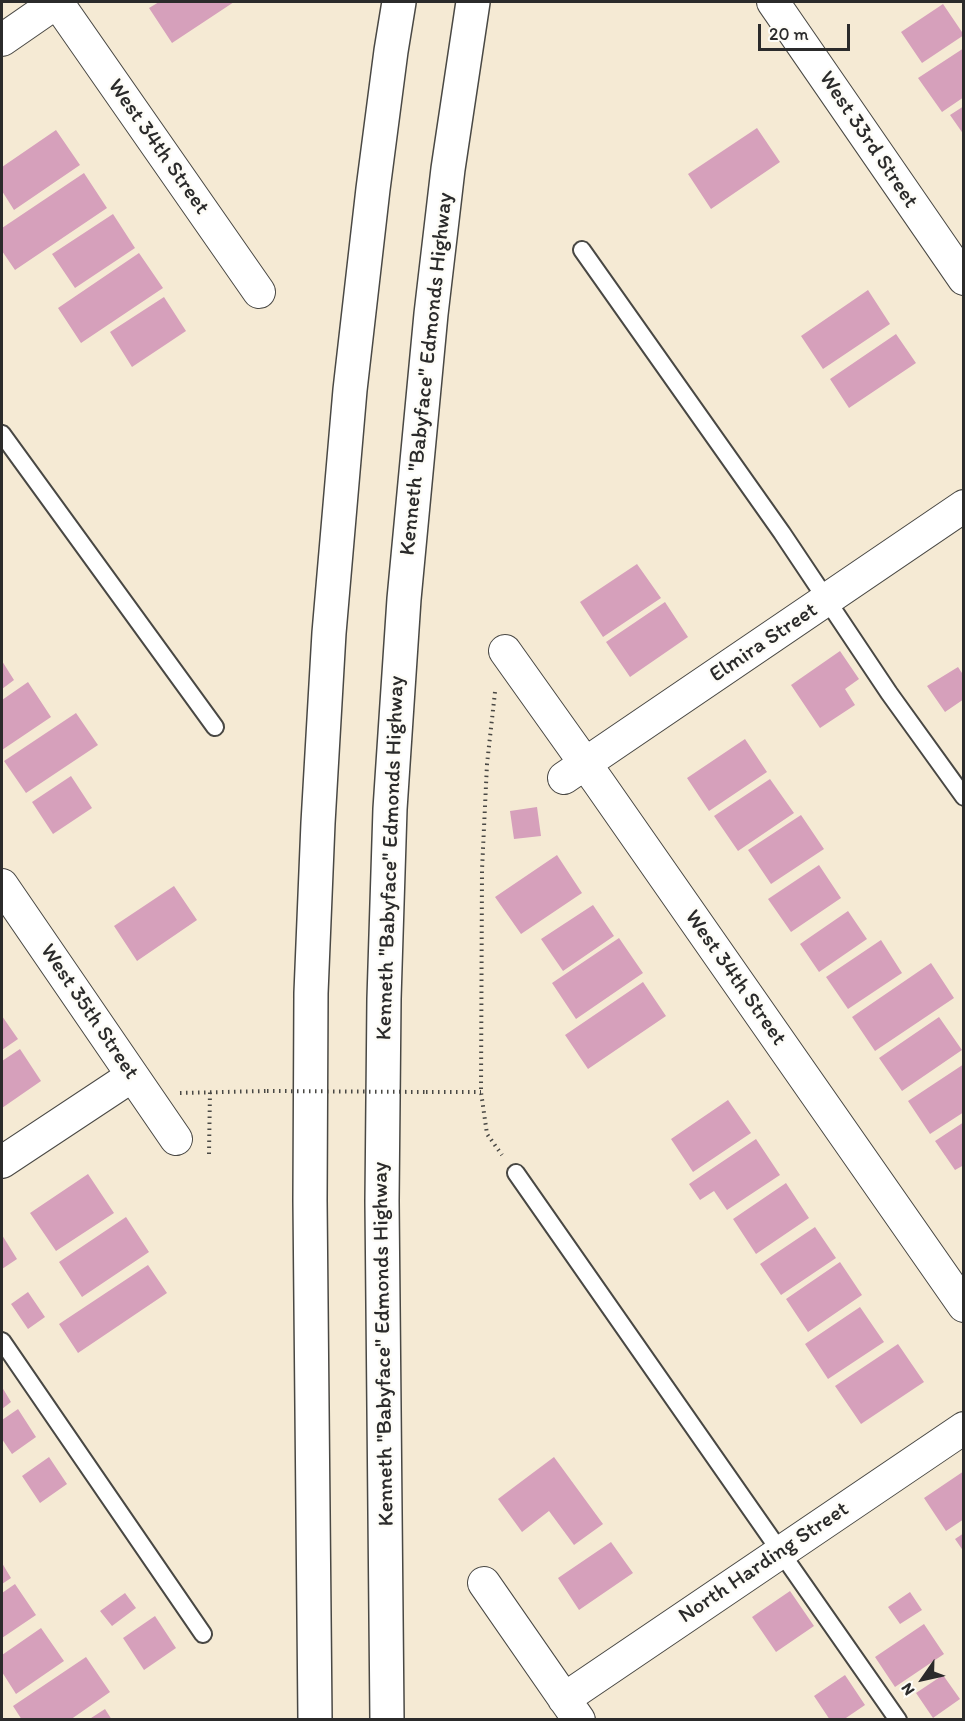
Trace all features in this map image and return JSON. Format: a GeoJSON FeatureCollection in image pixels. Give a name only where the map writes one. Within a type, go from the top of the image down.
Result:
{"type":"FeatureCollection","features":[{"type":"Feature","properties":{"kind":"highway"},"geometry":{"type":"LineString","coordinates":[[315,1719],[310,1200],[311,993],[318,823],[328,644],[350,390],[373,189],[399,2]]}},
{"type":"Feature","properties":{"kind":"highway","name":"Kenneth \"Babyface\" Edmonds Highway"},"geometry":{"type":"LineString","coordinates":[[387,1719],[382,1201],[384,999],[390,809],[404,599],[431,314],[448,169],[473,2]]}},
{"type":"Feature","properties":{"kind":"street"},"geometry":{"type":"LineString","coordinates":[[2,40],[57,2]]}},
{"type":"Feature","properties":{"kind":"street","name":"West 34th Street"},"geometry":{"type":"LineString","coordinates":[[57,2],[259,292]]}},
{"type":"Feature","properties":{"kind":"street","name":"West 33rd Street"},"geometry":{"type":"LineString","coordinates":[[773,2],[963,279]]}},
{"type":"Feature","properties":{"kind":"street","name":"Elmira Street"},"geometry":{"type":"LineString","coordinates":[[574,771],[963,506]]}},
{"type":"Feature","properties":{"kind":"street","name":"West 34th Street"},"geometry":{"type":"LineString","coordinates":[[505,651],[574,771],[963,1306]]}},
{"type":"Feature","properties":{"kind":"street","name":"West 35th Street"},"geometry":{"type":"LineString","coordinates":[[2,885],[176,1139]]}},
{"type":"Feature","properties":{"kind":"street"},"geometry":{"type":"LineString","coordinates":[[2,1162],[132,1076]]}},
{"type":"Feature","properties":{"kind":"street","name":"North Harding Street"},"geometry":{"type":"LineString","coordinates":[[572,1709],[781,1552],[963,1428]]}},
{"type":"Feature","properties":{"kind":"street"},"geometry":{"type":"LineString","coordinates":[[484,1583],[572,1709]]}},
{"type":"Feature","properties":{"kind":"lane"},"geometry":{"type":"LineString","coordinates":[[582,250],[776,524],[889,693],[963,797]]}},
{"type":"Feature","properties":{"kind":"lane"},"geometry":{"type":"LineString","coordinates":[[2,434],[215,727]]}},
{"type":"Feature","properties":{"kind":"lane"},"geometry":{"type":"LineString","coordinates":[[516,1173],[898,1719]]}},
{"type":"Feature","properties":{"kind":"lane"},"geometry":{"type":"LineString","coordinates":[[2,1341],[203,1634]]}},
{"type":"Feature","properties":{"kind":"path"},"geometry":{"type":"LineString","coordinates":[[496,682],[488,764],[482,870],[481,1092],[487,1134],[516,1173]]}},
{"type":"Feature","properties":{"kind":"path"},"geometry":{"type":"LineString","coordinates":[[209,1154],[210,1091],[481,1092]]}},
{"type":"Feature","properties":{"kind":"building"},"geometry":{"type":"Polygon","coordinates":[[[159,2],[234,2],[172,43],[149,8],[159,2]]]}},
{"type":"Feature","properties":{"kind":"building"},"geometry":{"type":"Polygon","coordinates":[[[943,4],[964,35],[922,63],[901,32],[943,4]]]}},
{"type":"Feature","properties":{"kind":"building"},"geometry":{"type":"Polygon","coordinates":[[[964,48],[964,97],[942,112],[918,78],[964,48]]]}},
{"type":"Feature","properties":{"kind":"building"},"geometry":{"type":"Polygon","coordinates":[[[964,106],[964,135],[950,115],[964,106]]]}},
{"type":"Feature","properties":{"kind":"building"},"geometry":{"type":"Polygon","coordinates":[[[757,128],[780,162],[711,209],[688,174],[757,128]]]}},
{"type":"Feature","properties":{"kind":"building"},"geometry":{"type":"Polygon","coordinates":[[[56,130],[80,165],[14,210],[2,191],[2,167],[56,130]]]}},
{"type":"Feature","properties":{"kind":"building"},"geometry":{"type":"Polygon","coordinates":[[[84,173],[107,208],[15,270],[2,251],[2,228],[84,173]]]}},
{"type":"Feature","properties":{"kind":"building"},"geometry":{"type":"Polygon","coordinates":[[[113,214],[135,248],[75,288],[52,254],[113,214]]]}},
{"type":"Feature","properties":{"kind":"building"},"geometry":{"type":"Polygon","coordinates":[[[139,253],[163,288],[81,343],[58,308],[139,253]]]}},
{"type":"Feature","properties":{"kind":"building"},"geometry":{"type":"Polygon","coordinates":[[[868,290],[890,324],[823,369],[801,336],[868,290]]]}},
{"type":"Feature","properties":{"kind":"building"},"geometry":{"type":"Polygon","coordinates":[[[164,297],[186,331],[132,367],[110,332],[164,297]]]}},
{"type":"Feature","properties":{"kind":"building"},"geometry":{"type":"Polygon","coordinates":[[[896,334],[916,363],[849,408],[830,379],[896,334]]]}},
{"type":"Feature","properties":{"kind":"building"},"geometry":{"type":"Polygon","coordinates":[[[637,564],[661,598],[603,637],[580,602],[637,564]]]}},
{"type":"Feature","properties":{"kind":"building"},"geometry":{"type":"Polygon","coordinates":[[[665,602],[688,637],[630,677],[606,642],[665,602]]]}},
{"type":"Feature","properties":{"kind":"building"},"geometry":{"type":"Polygon","coordinates":[[[840,651],[859,679],[845,689],[855,705],[820,728],[791,685],[840,651]]]}},
{"type":"Feature","properties":{"kind":"building"},"geometry":{"type":"Polygon","coordinates":[[[2,661],[14,680],[2,689],[2,661]]]}},
{"type":"Feature","properties":{"kind":"building"},"geometry":{"type":"Polygon","coordinates":[[[958,667],[964,676],[964,699],[945,712],[927,686],[958,667]]]}},
{"type":"Feature","properties":{"kind":"building"},"geometry":{"type":"Polygon","coordinates":[[[28,682],[51,717],[2,750],[2,700],[28,682]]]}},
{"type":"Feature","properties":{"kind":"building"},"geometry":{"type":"Polygon","coordinates":[[[76,713],[98,745],[26,793],[4,761],[76,713]]]}},
{"type":"Feature","properties":{"kind":"building"},"geometry":{"type":"Polygon","coordinates":[[[745,739],[767,772],[709,811],[687,778],[745,739]]]}},
{"type":"Feature","properties":{"kind":"building"},"geometry":{"type":"Polygon","coordinates":[[[71,776],[92,808],[53,834],[32,802],[71,776]]]}},
{"type":"Feature","properties":{"kind":"building"},"geometry":{"type":"Polygon","coordinates":[[[770,779],[794,813],[738,851],[714,816],[770,779]]]}},
{"type":"Feature","properties":{"kind":"building"},"geometry":{"type":"Polygon","coordinates":[[[537,807],[541,836],[514,839],[510,811],[537,807]]]}},
{"type":"Feature","properties":{"kind":"building"},"geometry":{"type":"Polygon","coordinates":[[[801,815],[824,849],[771,884],[748,850],[801,815]]]}},
{"type":"Feature","properties":{"kind":"building"},"geometry":{"type":"Polygon","coordinates":[[[557,855],[582,893],[521,934],[495,897],[557,855]]]}},
{"type":"Feature","properties":{"kind":"building"},"geometry":{"type":"Polygon","coordinates":[[[819,865],[841,898],[791,932],[768,899],[819,865]]]}},
{"type":"Feature","properties":{"kind":"building"},"geometry":{"type":"Polygon","coordinates":[[[174,886],[197,920],[137,961],[114,926],[174,886]]]}},
{"type":"Feature","properties":{"kind":"building"},"geometry":{"type":"Polygon","coordinates":[[[593,905],[614,936],[563,971],[541,939],[593,905]]]}},
{"type":"Feature","properties":{"kind":"building"},"geometry":{"type":"Polygon","coordinates":[[[848,911],[867,939],[819,972],[800,944],[848,911]]]}},
{"type":"Feature","properties":{"kind":"building"},"geometry":{"type":"Polygon","coordinates":[[[619,938],[643,973],[576,1019],[552,983],[619,938]]]}},
{"type":"Feature","properties":{"kind":"building"},"geometry":{"type":"Polygon","coordinates":[[[881,940],[902,973],[848,1009],[826,977],[881,940]]]}},
{"type":"Feature","properties":{"kind":"building"},"geometry":{"type":"Polygon","coordinates":[[[931,963],[954,998],[875,1051],[852,1017],[931,963]]]}},
{"type":"Feature","properties":{"kind":"building"},"geometry":{"type":"Polygon","coordinates":[[[643,982],[666,1016],[588,1069],[565,1035],[643,982]]]}},
{"type":"Feature","properties":{"kind":"building"},"geometry":{"type":"Polygon","coordinates":[[[2,1016],[18,1039],[2,1050],[2,1016]]]}},
{"type":"Feature","properties":{"kind":"building"},"geometry":{"type":"Polygon","coordinates":[[[939,1017],[962,1050],[902,1091],[879,1058],[939,1017]]]}},
{"type":"Feature","properties":{"kind":"building"},"geometry":{"type":"Polygon","coordinates":[[[20,1049],[41,1081],[2,1108],[2,1061],[20,1049]]]}},
{"type":"Feature","properties":{"kind":"building"},"geometry":{"type":"Polygon","coordinates":[[[964,1064],[964,1112],[930,1134],[908,1101],[964,1064]]]}},
{"type":"Feature","properties":{"kind":"building"},"geometry":{"type":"Polygon","coordinates":[[[728,1100],[751,1133],[693,1172],[671,1139],[728,1100]]]}},
{"type":"Feature","properties":{"kind":"building"},"geometry":{"type":"Polygon","coordinates":[[[964,1122],[964,1165],[955,1170],[935,1141],[964,1122]]]}},
{"type":"Feature","properties":{"kind":"building"},"geometry":{"type":"Polygon","coordinates":[[[756,1139],[780,1175],[727,1210],[714,1191],[700,1200],[689,1184],[756,1139]]]}},
{"type":"Feature","properties":{"kind":"building"},"geometry":{"type":"Polygon","coordinates":[[[88,1174],[114,1213],[56,1251],[30,1213],[88,1174]]]}},
{"type":"Feature","properties":{"kind":"building"},"geometry":{"type":"Polygon","coordinates":[[[786,1183],[809,1218],[756,1254],[733,1219],[786,1183]]]}},
{"type":"Feature","properties":{"kind":"building"},"geometry":{"type":"Polygon","coordinates":[[[126,1217],[149,1252],[82,1297],[59,1262],[126,1217]]]}},
{"type":"Feature","properties":{"kind":"building"},"geometry":{"type":"Polygon","coordinates":[[[815,1227],[836,1258],[781,1295],[760,1264],[815,1227]]]}},
{"type":"Feature","properties":{"kind":"building"},"geometry":{"type":"Polygon","coordinates":[[[2,1235],[17,1259],[2,1269],[2,1235]]]}},
{"type":"Feature","properties":{"kind":"building"},"geometry":{"type":"Polygon","coordinates":[[[840,1262],[862,1295],[808,1332],[786,1299],[840,1262]]]}},
{"type":"Feature","properties":{"kind":"building"},"geometry":{"type":"Polygon","coordinates":[[[148,1265],[167,1293],[78,1353],[59,1324],[148,1265]]]}},
{"type":"Feature","properties":{"kind":"building"},"geometry":{"type":"Polygon","coordinates":[[[28,1292],[45,1317],[28,1329],[11,1304],[28,1292]]]}},
{"type":"Feature","properties":{"kind":"building"},"geometry":{"type":"Polygon","coordinates":[[[860,1307],[884,1342],[828,1379],[805,1344],[860,1307]]]}},
{"type":"Feature","properties":{"kind":"building"},"geometry":{"type":"Polygon","coordinates":[[[898,1344],[924,1382],[861,1424],[835,1386],[898,1344]]]}},
{"type":"Feature","properties":{"kind":"building"},"geometry":{"type":"Polygon","coordinates":[[[2,1387],[11,1402],[2,1409],[2,1387]]]}},
{"type":"Feature","properties":{"kind":"building"},"geometry":{"type":"Polygon","coordinates":[[[18,1409],[36,1437],[12,1454],[2,1439],[2,1420],[18,1409]]]}},
{"type":"Feature","properties":{"kind":"building"},"geometry":{"type":"Polygon","coordinates":[[[49,1457],[67,1484],[40,1503],[22,1476],[49,1457]]]}},
{"type":"Feature","properties":{"kind":"building"},"geometry":{"type":"Polygon","coordinates":[[[554,1457],[603,1524],[574,1545],[549,1511],[522,1532],[498,1499],[554,1457]]]}},
{"type":"Feature","properties":{"kind":"building"},"geometry":{"type":"Polygon","coordinates":[[[964,1471],[964,1519],[946,1531],[924,1498],[964,1471]]]}},
{"type":"Feature","properties":{"kind":"building"},"geometry":{"type":"Polygon","coordinates":[[[964,1533],[964,1552],[955,1539],[964,1533]]]}},
{"type":"Feature","properties":{"kind":"building"},"geometry":{"type":"Polygon","coordinates":[[[611,1542],[633,1573],[579,1610],[558,1578],[611,1542]]]}},
{"type":"Feature","properties":{"kind":"building"},"geometry":{"type":"Polygon","coordinates":[[[2,1563],[11,1578],[2,1584],[2,1563]]]}},
{"type":"Feature","properties":{"kind":"building"},"geometry":{"type":"Polygon","coordinates":[[[15,1584],[36,1615],[2,1638],[2,1593],[15,1584]]]}},
{"type":"Feature","properties":{"kind":"building"},"geometry":{"type":"Polygon","coordinates":[[[790,1591],[814,1626],[776,1652],[752,1617],[790,1591]]]}},
{"type":"Feature","properties":{"kind":"building"},"geometry":{"type":"Polygon","coordinates":[[[910,1592],[922,1610],[900,1624],[888,1607],[910,1592]]]}},
{"type":"Feature","properties":{"kind":"building"},"geometry":{"type":"Polygon","coordinates":[[[125,1593],[136,1608],[112,1626],[100,1611],[125,1593]]]}},
{"type":"Feature","properties":{"kind":"building"},"geometry":{"type":"Polygon","coordinates":[[[155,1616],[176,1648],[144,1670],[123,1638],[155,1616]]]}},
{"type":"Feature","properties":{"kind":"building"},"geometry":{"type":"Polygon","coordinates":[[[924,1624],[944,1654],[895,1687],[875,1657],[924,1624]]]}},
{"type":"Feature","properties":{"kind":"building"},"geometry":{"type":"Polygon","coordinates":[[[41,1628],[64,1661],[16,1694],[2,1672],[2,1655],[41,1628]]]}},
{"type":"Feature","properties":{"kind":"building"},"geometry":{"type":"Polygon","coordinates":[[[86,1657],[110,1692],[70,1720],[22,1720],[13,1706],[86,1657]]]}},
{"type":"Feature","properties":{"kind":"building"},"geometry":{"type":"Polygon","coordinates":[[[845,1675],[865,1705],[843,1720],[830,1720],[814,1696],[845,1675]]]}},
{"type":"Feature","properties":{"kind":"building"},"geometry":{"type":"Polygon","coordinates":[[[943,1675],[960,1699],[933,1718],[916,1693],[943,1675]]]}},
{"type":"Feature","properties":{"kind":"building"},"geometry":{"type":"Polygon","coordinates":[[[105,1709],[112,1720],[88,1720],[105,1709]]]}}]}
